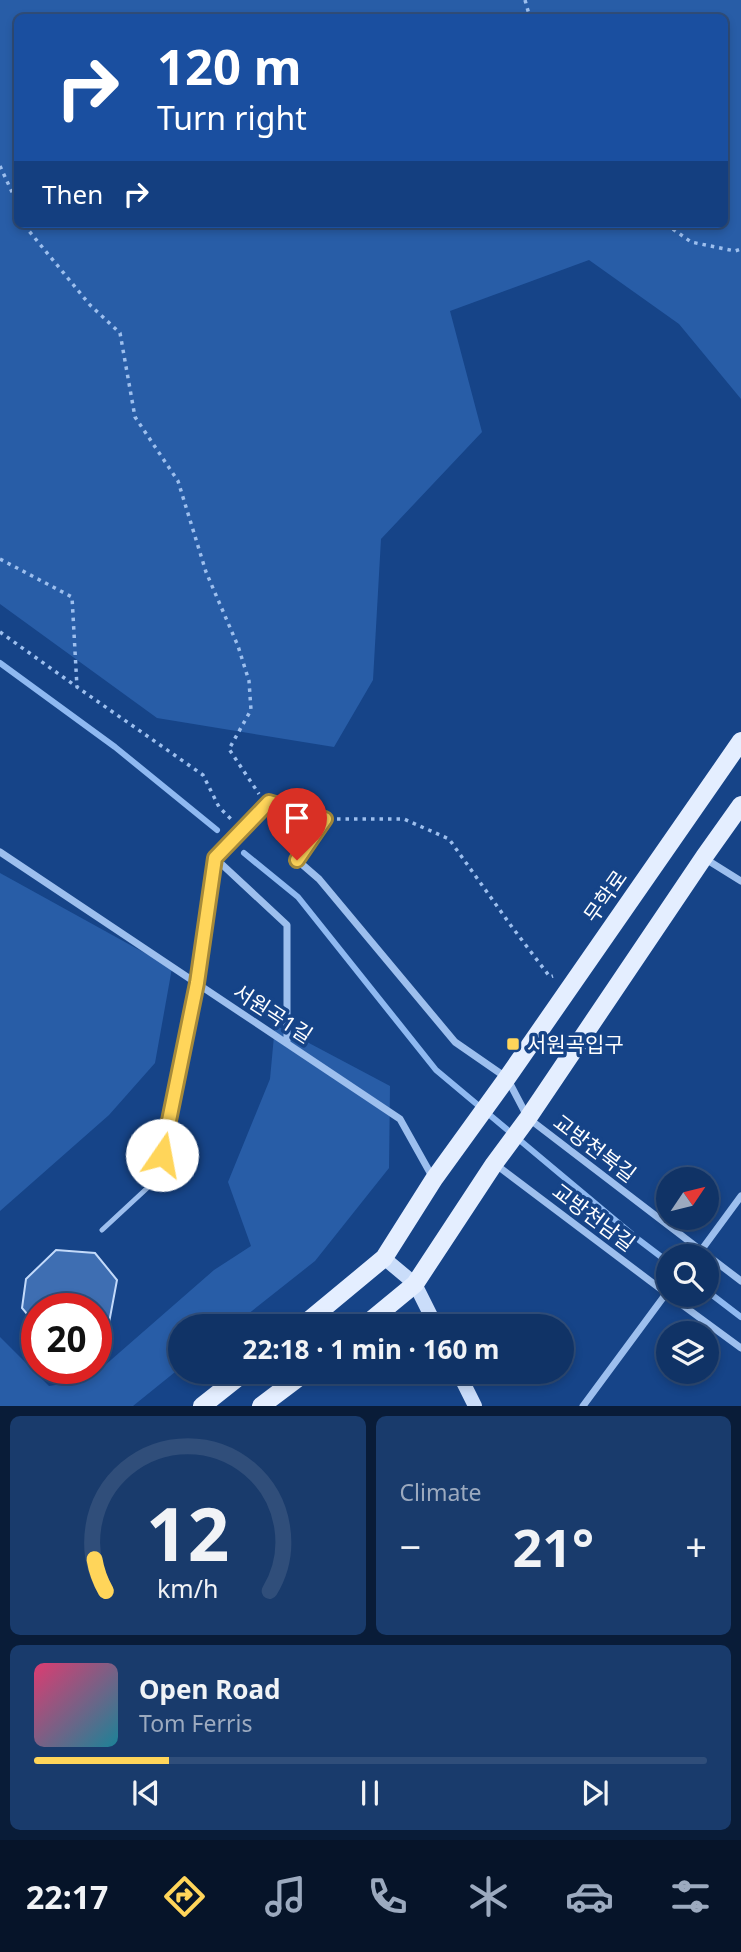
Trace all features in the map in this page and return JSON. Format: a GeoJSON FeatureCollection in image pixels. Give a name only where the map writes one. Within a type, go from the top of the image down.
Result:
{"type":"FeatureCollection","features":[{"type":"Feature","properties":{"kind":"main road","name":"무학로"},"geometry":{"type":"LineString","coordinates":[[434,1179],[741,741]]}},
{"type":"Feature","properties":{"kind":"main road"},"geometry":{"type":"LineString","coordinates":[[379,1314],[415,1284],[494,1164],[741,805]]}},
{"type":"Feature","properties":{"kind":"main road"},"geometry":{"type":"LineString","coordinates":[[316,1314],[384,1258],[434,1179]]}},
{"type":"Feature","properties":{"kind":"main road"},"geometry":{"type":"LineString","coordinates":[[384,1258],[415,1284],[430,1314]]}},
{"type":"Feature","properties":{"kind":"main road"},"geometry":{"type":"LineString","coordinates":[[202,1406],[230,1384]]}},
{"type":"Feature","properties":{"kind":"main road"},"geometry":{"type":"LineString","coordinates":[[261,1406],[290,1384]]}},
{"type":"Feature","properties":{"kind":"main road"},"geometry":{"type":"LineString","coordinates":[[464,1384],[475,1406]]}},
{"type":"Feature","properties":{"kind":"street"},"geometry":{"type":"LineString","coordinates":[[197,983],[215,858],[269,802],[325,819],[297,860],[319,879],[455,1042],[507,1078],[528,1118]]}},
{"type":"Feature","properties":{"kind":"street","name":"서원곡1길"},"geometry":{"type":"LineString","coordinates":[[0,852],[400,1119],[434,1179]]}},
{"type":"Feature","properties":{"kind":"street"},"geometry":{"type":"LineString","coordinates":[[704,857],[741,881]]}},
{"type":"Feature","properties":{"kind":"street"},"geometry":{"type":"LineString","coordinates":[[215,858],[287,925],[287,1042]]}},
{"type":"Feature","properties":{"kind":"street","name":"교방천북길"},"geometry":{"type":"LineString","coordinates":[[528,1118],[686,1244]]}},
{"type":"Feature","properties":{"kind":"street","name":"교방천남길"},"geometry":{"type":"LineString","coordinates":[[494,1164],[656,1284]]}},
{"type":"Feature","properties":{"kind":"street"},"geometry":{"type":"LineString","coordinates":[[706,1244],[741,1196]]}},
{"type":"Feature","properties":{"kind":"street","name":"교방천북길"},"geometry":{"type":"LineString","coordinates":[[719,1267],[741,1281]]}},
{"type":"Feature","properties":{"kind":"street"},"geometry":{"type":"LineString","coordinates":[[583,1406],[656,1307]]}},
{"type":"Feature","properties":{"kind":"street","name":"교방천남길"},"geometry":{"type":"LineString","coordinates":[[687,1307],[741,1348]]}},
{"type":"Feature","properties":{"kind":"lane"},"geometry":{"type":"LineString","coordinates":[[102,1230],[157,1179],[197,983]]}},
{"type":"Feature","properties":{"kind":"path"},"geometry":{"type":"LineString","coordinates":[[0,166],[14,196]]}},
{"type":"Feature","properties":{"kind":"path"},"geometry":{"type":"LineString","coordinates":[[28,228],[90,305],[120,333],[135,417],[178,481],[206,572],[237,646],[248,681],[251,710],[229,749],[265,805]]}},
{"type":"Feature","properties":{"kind":"path"},"geometry":{"type":"LineString","coordinates":[[672,228],[691,242],[735,251],[741,249]]}},
{"type":"Feature","properties":{"kind":"path"},"geometry":{"type":"LineString","coordinates":[[0,559],[72,597],[77,687]]}},
{"type":"Feature","properties":{"kind":"path"},"geometry":{"type":"LineString","coordinates":[[0,632],[203,775],[219,807],[242,830]]}},
{"type":"Feature","properties":{"kind":"path"},"geometry":{"type":"LineString","coordinates":[[325,819],[404,819],[449,839],[550,976],[582,970]]}},
{"type":"Feature","properties":{"kind":"shaded area"},"geometry":{"type":"Polygon","coordinates":[[[0,0],[741,0],[741,399],[679,324],[589,260],[450,311],[482,432],[381,539],[373,680],[334,747],[157,718],[0,604],[0,0]]]}},
{"type":"Feature","properties":{"kind":"shaded area"},"geometry":{"type":"Polygon","coordinates":[[[0,873],[172,968],[155,1063],[109,1115],[0,1211],[0,873]]]}},
{"type":"Feature","properties":{"kind":"shaded area"},"geometry":{"type":"Polygon","coordinates":[[[275,1025],[390,1086],[389,1168],[315,1261],[248,1314],[168,1314],[168,1378],[133,1406],[0,1406],[0,1337],[21,1358],[21,1384],[112,1384],[112,1359],[214,1270],[251,1246],[228,1182],[270,1079],[275,1025]]]}},
{"type":"Feature","properties":{"kind":"building"},"geometry":{"type":"Polygon","coordinates":[[[56,1250],[95,1253],[117,1280],[112,1307],[112,1293],[24,1293],[26,1279],[56,1250]]]}},
{"type":"Feature","properties":{"kind":"waterway"},"geometry":{"type":"LineString","coordinates":[[0,663],[115,747],[217,830]]}},
{"type":"Feature","properties":{"kind":"waterway"},"geometry":{"type":"LineString","coordinates":[[244,853],[298,897],[436,1070],[656,1253]]}},
{"type":"Feature","properties":{"kind":"waterway"},"geometry":{"type":"LineString","coordinates":[[719,1300],[741,1317]]}},
{"type":"Feature","properties":{"kind":"place","name":"서원곡입구"},"geometry":{"type":"Point","coordinates":[513,1044]}},
{"type":"Feature","properties":{"kind":"route"},"geometry":{"type":"LineString","coordinates":[[162,1155],[197,983],[215,858],[269,802],[325,819],[297,860]]}}]}
